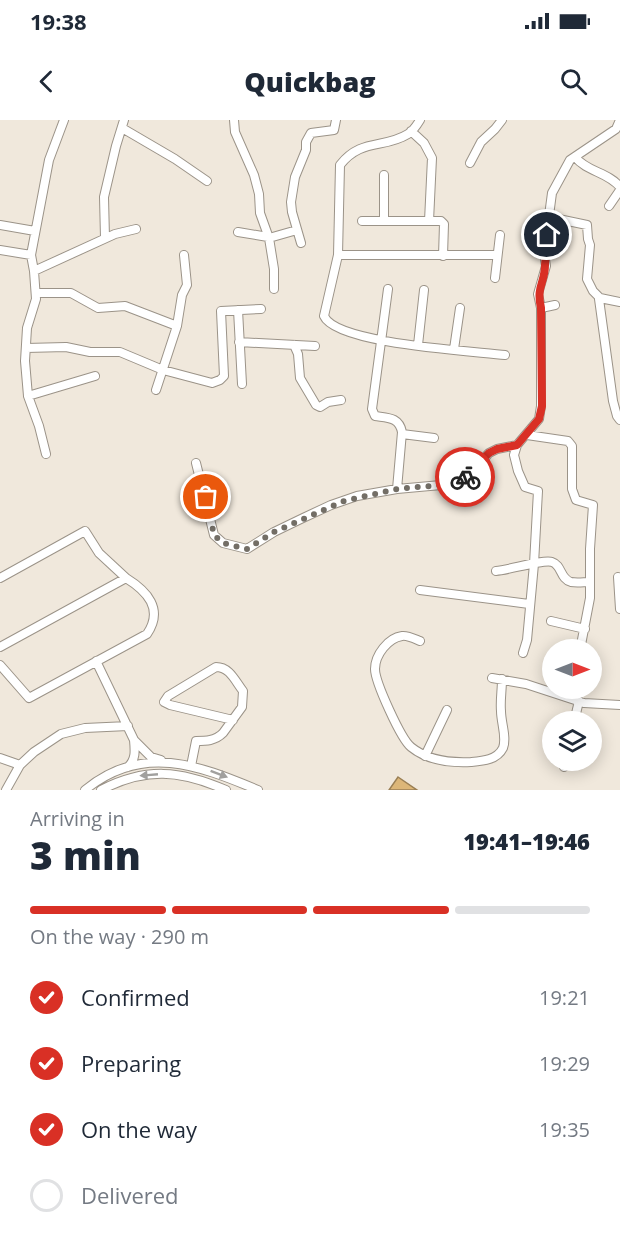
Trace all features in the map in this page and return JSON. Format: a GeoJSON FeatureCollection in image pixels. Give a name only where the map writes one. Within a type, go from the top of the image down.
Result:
{"type":"FeatureCollection","features":[{"type":"Feature","properties":{"kind":"street"},"geometry":{"type":"LineString","coordinates":[[46,454],[28,396],[27,328],[36,293],[31,255],[35,231],[49,160],[64,120]]}},
{"type":"Feature","properties":{"kind":"street"},"geometry":{"type":"LineString","coordinates":[[234,120],[235,132],[254,175],[259,194],[260,213],[269,238],[274,269],[274,289]]}},
{"type":"Feature","properties":{"kind":"street"},"geometry":{"type":"LineString","coordinates":[[301,243],[291,202],[295,177],[311,133],[334,129],[336,120]]}},
{"type":"Feature","properties":{"kind":"street"},"geometry":{"type":"LineString","coordinates":[[420,120],[411,131],[398,139],[358,148],[340,165],[338,255],[324,316],[340,330],[382,341],[505,355]]}},
{"type":"Feature","properties":{"kind":"street"},"geometry":{"type":"LineString","coordinates":[[470,163],[480,142],[502,120]]}},
{"type":"Feature","properties":{"kind":"street"},"geometry":{"type":"LineString","coordinates":[[523,653],[527,640],[538,491],[525,487],[513,455],[517,445],[539,419],[542,406],[541,308],[538,294],[546,266],[544,253],[552,193],[570,160],[616,129],[620,120]]}},
{"type":"Feature","properties":{"kind":"street"},"geometry":{"type":"LineString","coordinates":[[105,238],[104,197],[123,124],[207,181]]}},
{"type":"Feature","properties":{"kind":"street"},"geometry":{"type":"LineString","coordinates":[[411,131],[424,143],[432,158],[429,221]]}},
{"type":"Feature","properties":{"kind":"street"},"geometry":{"type":"LineString","coordinates":[[575,156],[582,165],[613,179],[620,189],[609,206]]}},
{"type":"Feature","properties":{"kind":"street"},"geometry":{"type":"LineString","coordinates":[[384,174],[384,221]]}},
{"type":"Feature","properties":{"kind":"street"},"geometry":{"type":"LineString","coordinates":[[549,217],[587,225],[590,245],[587,279],[593,291],[600,298],[620,302]]}},
{"type":"Feature","properties":{"kind":"street"},"geometry":{"type":"LineString","coordinates":[[362,221],[441,221],[444,224],[443,256]]}},
{"type":"Feature","properties":{"kind":"street"},"geometry":{"type":"LineString","coordinates":[[0,225],[35,231]]}},
{"type":"Feature","properties":{"kind":"street"},"geometry":{"type":"LineString","coordinates":[[34,271],[105,238],[136,229]]}},
{"type":"Feature","properties":{"kind":"street"},"geometry":{"type":"LineString","coordinates":[[238,232],[269,238],[297,230]]}},
{"type":"Feature","properties":{"kind":"street"},"geometry":{"type":"LineString","coordinates":[[495,278],[500,236]]}},
{"type":"Feature","properties":{"kind":"street"},"geometry":{"type":"LineString","coordinates":[[0,250],[31,255]]}},
{"type":"Feature","properties":{"kind":"street"},"geometry":{"type":"LineString","coordinates":[[156,390],[177,326],[182,295],[187,285],[184,255]]}},
{"type":"Feature","properties":{"kind":"street"},"geometry":{"type":"LineString","coordinates":[[338,255],[497,255]]}},
{"type":"Feature","properties":{"kind":"street"},"geometry":{"type":"LineString","coordinates":[[388,289],[372,413],[375,416],[396,420],[400,425],[402,434],[397,489]]}},
{"type":"Feature","properties":{"kind":"street"},"geometry":{"type":"LineString","coordinates":[[418,345],[424,290]]}},
{"type":"Feature","properties":{"kind":"street"},"geometry":{"type":"LineString","coordinates":[[36,293],[71,293],[98,308],[125,306],[177,326]]}},
{"type":"Feature","properties":{"kind":"street"},"geometry":{"type":"LineString","coordinates":[[600,298],[613,401],[620,420]]}},
{"type":"Feature","properties":{"kind":"street"},"geometry":{"type":"LineString","coordinates":[[541,308],[555,304]]}},
{"type":"Feature","properties":{"kind":"street"},"geometry":{"type":"LineString","coordinates":[[454,349],[460,308]]}},
{"type":"Feature","properties":{"kind":"street"},"geometry":{"type":"LineString","coordinates":[[26,348],[66,347],[90,352],[120,352],[163,370],[212,383],[223,379],[221,311],[261,309]]}},
{"type":"Feature","properties":{"kind":"street"},"geometry":{"type":"LineString","coordinates":[[238,310],[242,384]]}},
{"type":"Feature","properties":{"kind":"street"},"geometry":{"type":"LineString","coordinates":[[239,342],[315,346]]}},
{"type":"Feature","properties":{"kind":"street"},"geometry":{"type":"LineString","coordinates":[[294,345],[298,354],[300,378],[316,405],[341,400]]}},
{"type":"Feature","properties":{"kind":"street"},"geometry":{"type":"LineString","coordinates":[[28,396],[96,376]]}},
{"type":"Feature","properties":{"kind":"street"},"geometry":{"type":"LineString","coordinates":[[402,434],[434,438]]}},
{"type":"Feature","properties":{"kind":"street"},"geometry":{"type":"LineString","coordinates":[[526,435],[568,441],[572,446],[572,489],[576,500],[593,505],[590,582],[583,639]]}},
{"type":"Feature","properties":{"kind":"street"},"geometry":{"type":"LineString","coordinates":[[196,462],[214,535],[223,543],[247,549],[274,532],[331,505],[357,496],[397,489],[452,484],[477,466],[489,453],[517,445]]}},
{"type":"Feature","properties":{"kind":"street"},"geometry":{"type":"LineString","coordinates":[[0,578],[85,531],[99,553],[126,578],[142,588],[151,600],[153,616],[149,631],[132,644],[29,698],[0,665]]}},
{"type":"Feature","properties":{"kind":"street"},"geometry":{"type":"LineString","coordinates":[[496,571],[550,561],[558,564],[565,579],[572,582],[590,582]]}},
{"type":"Feature","properties":{"kind":"street"},"geometry":{"type":"LineString","coordinates":[[618,577],[620,609]]}},
{"type":"Feature","properties":{"kind":"street"},"geometry":{"type":"LineString","coordinates":[[0,647],[126,578]]}},
{"type":"Feature","properties":{"kind":"street"},"geometry":{"type":"LineString","coordinates":[[420,590],[529,604]]}},
{"type":"Feature","properties":{"kind":"street"},"geometry":{"type":"LineString","coordinates":[[551,621],[585,629]]}},
{"type":"Feature","properties":{"kind":"street"},"geometry":{"type":"LineString","coordinates":[[420,641],[404,636],[394,639],[383,647],[375,668],[378,683],[397,726],[409,746],[425,756],[457,763],[488,760],[498,754],[504,741],[501,710],[502,680]]}},
{"type":"Feature","properties":{"kind":"street"},"geometry":{"type":"LineString","coordinates":[[96,661],[134,740],[135,754],[133,762],[128,767]]}},
{"type":"Feature","properties":{"kind":"street"},"geometry":{"type":"LineString","coordinates":[[191,766],[196,741],[216,739],[233,720],[242,707],[243,692],[228,671],[223,667],[216,667],[176,690],[164,702],[233,720]]}},
{"type":"Feature","properties":{"kind":"street"},"geometry":{"type":"LineString","coordinates":[[492,678],[542,688]]}},
{"type":"Feature","properties":{"kind":"street"},"geometry":{"type":"LineString","coordinates":[[576,699],[584,704],[620,705]]}},
{"type":"Feature","properties":{"kind":"street"},"geometry":{"type":"LineString","coordinates":[[577,711],[579,701]]}},
{"type":"Feature","properties":{"kind":"street"},"geometry":{"type":"LineString","coordinates":[[425,756],[447,710]]}},
{"type":"Feature","properties":{"kind":"street"},"geometry":{"type":"LineString","coordinates":[[6,790],[20,765],[34,752],[61,734],[85,728],[128,726]]}},
{"type":"Feature","properties":{"kind":"street"},"geometry":{"type":"LineString","coordinates":[[134,740],[151,757],[202,768],[258,790]]}},
{"type":"Feature","properties":{"kind":"street"},"geometry":{"type":"LineString","coordinates":[[0,758],[20,765]]}},
{"type":"Feature","properties":{"kind":"street"},"geometry":{"type":"LineString","coordinates":[[85,790],[112,773],[128,767],[164,761]]}},
{"type":"Feature","properties":{"kind":"street"},"geometry":{"type":"LineString","coordinates":[[101,790],[129,777],[175,774],[196,778],[226,790]]}},
{"type":"Feature","properties":{"kind":"building"},"geometry":{"type":"Polygon","coordinates":[[[398,777],[417,790],[389,790],[398,777]]]}},
{"type":"Feature","properties":{"kind":"way so far"},"geometry":{"type":"LineString","coordinates":[[206,497],[214,535],[223,543],[247,549],[274,532],[317,511],[357,496],[397,489],[436,487],[452,484],[465,477]]}},
{"type":"Feature","properties":{"kind":"route"},"geometry":{"type":"LineString","coordinates":[[465,477],[489,453],[517,445],[539,419],[542,406],[541,308],[538,294],[546,266],[544,253],[547,235]]}}]}
